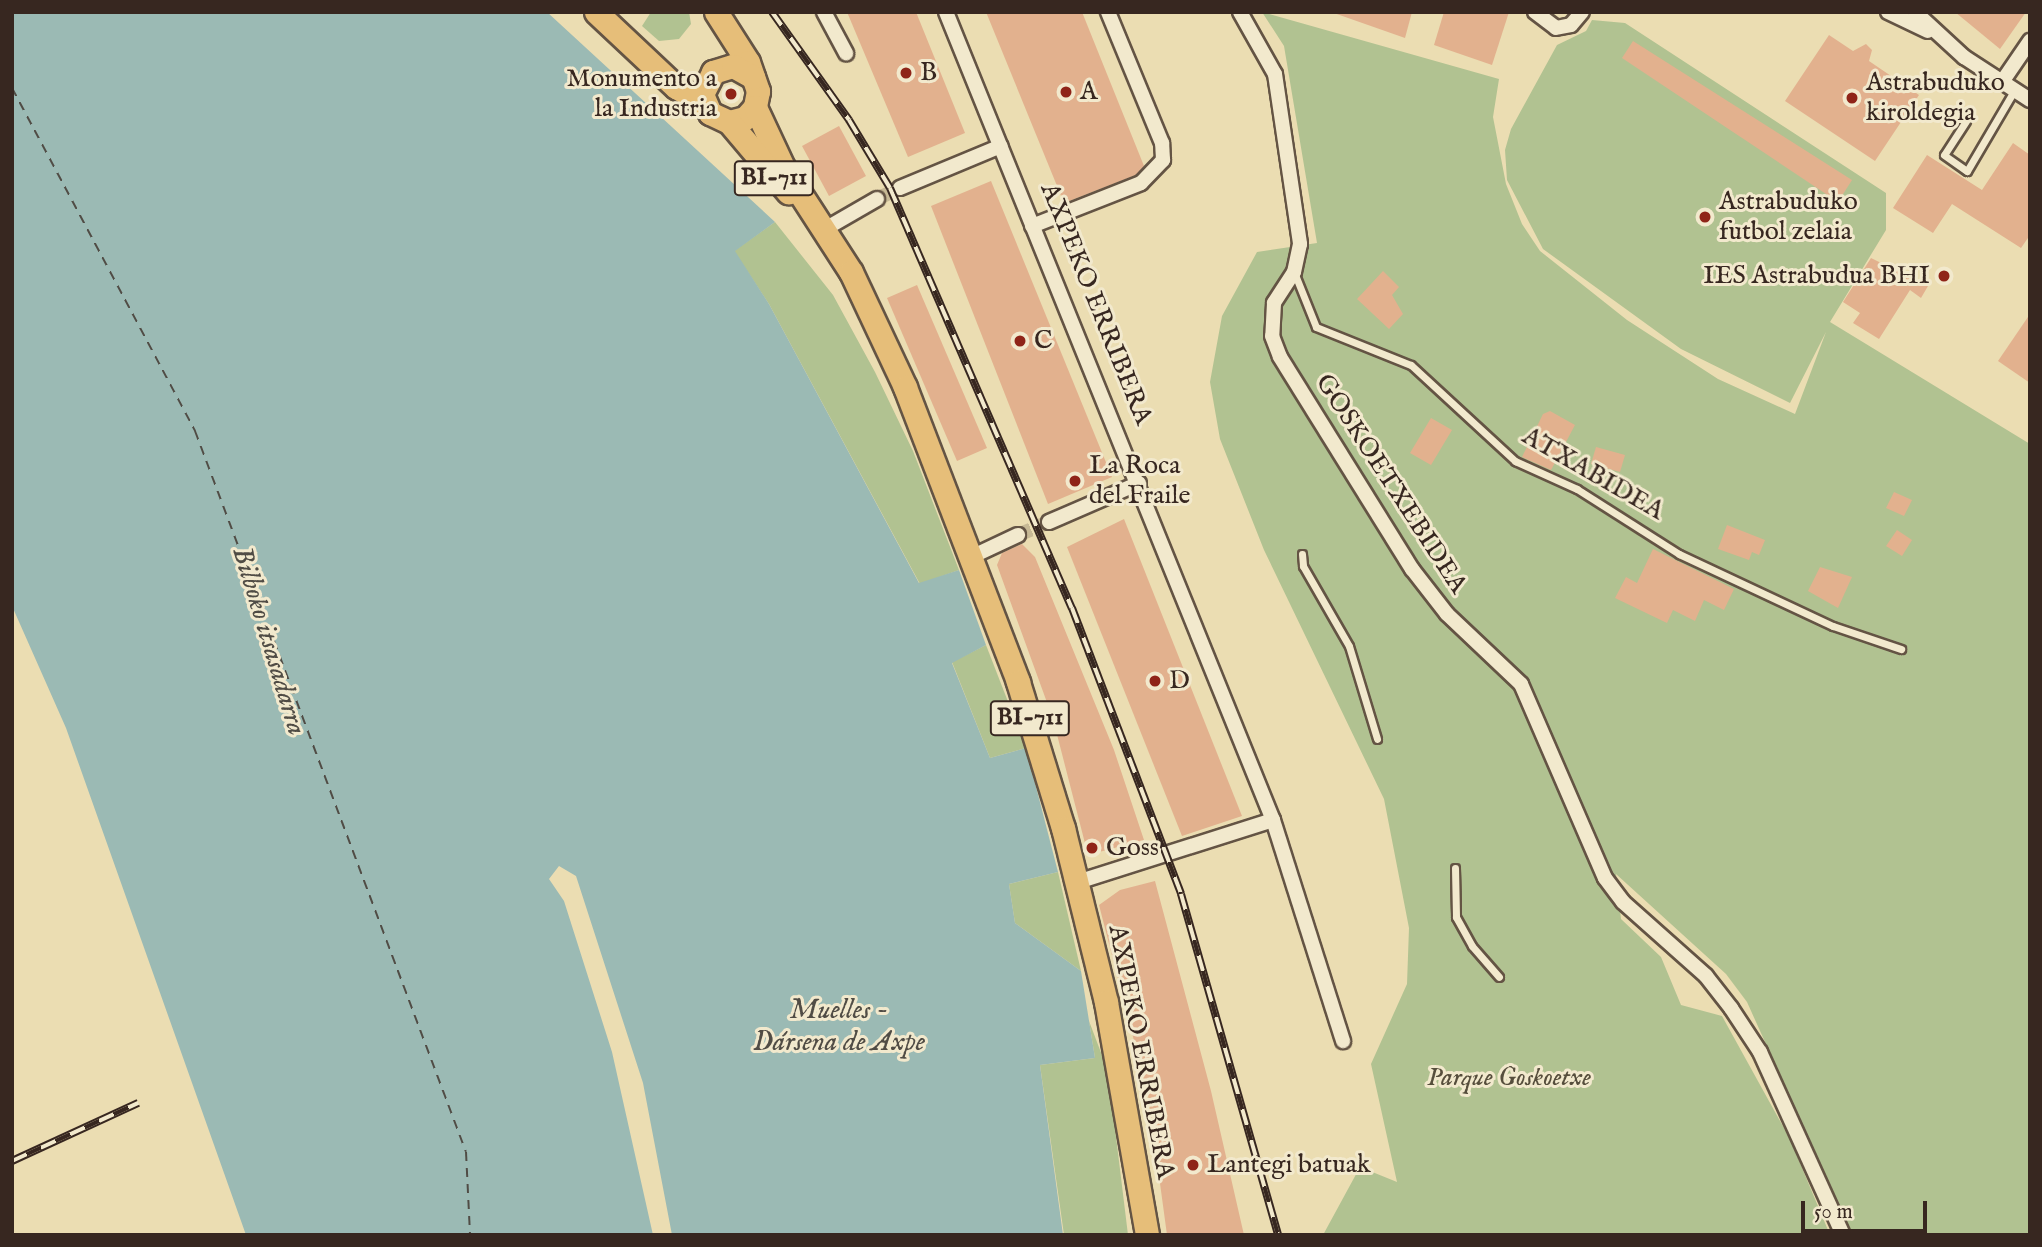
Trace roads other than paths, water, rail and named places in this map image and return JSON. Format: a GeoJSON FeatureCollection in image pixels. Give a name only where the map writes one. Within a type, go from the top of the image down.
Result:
{"type":"FeatureCollection","features":[{"type":"Feature","properties":{"kind":"main road","name":"BI-711"},"geometry":{"type":"LineString","coordinates":[[596,12],[676,87],[704,104],[710,113],[729,122],[745,118],[755,107],[758,91],[752,77]]}},
{"type":"Feature","properties":{"kind":"main road"},"geometry":{"type":"LineString","coordinates":[[608,12],[675,72],[713,73],[733,66],[752,77]]}},
{"type":"Feature","properties":{"kind":"main road"},"geometry":{"type":"LineString","coordinates":[[704,104],[723,51],[718,15]]}},
{"type":"Feature","properties":{"kind":"main road"},"geometry":{"type":"LineString","coordinates":[[718,15],[752,77]]}},
{"type":"Feature","properties":{"kind":"main road","name":"AXPEKO ERRIBERA"},"geometry":{"type":"LineString","coordinates":[[755,107],[783,167],[825,229],[905,387],[971,557],[1042,755],[1077,882],[1123,1078],[1147,1235]]}},
{"type":"Feature","properties":{"kind":"main road","name":"AXPEKO ERRIBERA"},"geometry":{"type":"LineString","coordinates":[[729,122],[765,169],[825,229]]}},
{"type":"Feature","properties":{"kind":"street"},"geometry":{"type":"LineString","coordinates":[[824,12],[846,53]]}},
{"type":"Feature","properties":{"kind":"street","name":"AXPEKO ERRIBERA"},"geometry":{"type":"LineString","coordinates":[[946,12],[1139,483],[1273,820],[1343,1041]]}},
{"type":"Feature","properties":{"kind":"street"},"geometry":{"type":"LineString","coordinates":[[1032,226],[1141,183],[1163,160],[1162,143],[1108,12]]}},
{"type":"Feature","properties":{"kind":"street"},"geometry":{"type":"LineString","coordinates":[[1240,12],[1275,74],[1300,244],[1294,272]]}},
{"type":"Feature","properties":{"kind":"street"},"geometry":{"type":"LineString","coordinates":[[1535,12],[1556,28],[1571,25],[1582,12]]}},
{"type":"Feature","properties":{"kind":"street"},"geometry":{"type":"LineString","coordinates":[[1888,12],[1932,33],[2030,100]]}},
{"type":"Feature","properties":{"kind":"street"},"geometry":{"type":"LineString","coordinates":[[1915,12],[1932,33]]}},
{"type":"Feature","properties":{"kind":"street"},"geometry":{"type":"LineString","coordinates":[[2009,86],[2030,41]]}},
{"type":"Feature","properties":{"kind":"street"},"geometry":{"type":"LineString","coordinates":[[900,188],[1001,146]]}},
{"type":"Feature","properties":{"kind":"street"},"geometry":{"type":"LineString","coordinates":[[825,229],[877,199]]}},
{"type":"Feature","properties":{"kind":"street","name":"GOSKOETXEBIDEA"},"geometry":{"type":"LineString","coordinates":[[1294,272],[1274,303],[1272,336],[1280,357],[1412,569],[1447,614],[1521,684],[1605,878],[1623,902],[1706,976],[1760,1052],[1843,1235]]}},
{"type":"Feature","properties":{"kind":"street"},"geometry":{"type":"LineString","coordinates":[[1049,522],[1139,483]]}},
{"type":"Feature","properties":{"kind":"street"},"geometry":{"type":"LineString","coordinates":[[971,557],[1018,535]]}},
{"type":"Feature","properties":{"kind":"street"},"geometry":{"type":"LineString","coordinates":[[1077,882],[1273,820]]}},
{"type":"Feature","properties":{"kind":"lane"},"geometry":{"type":"LineString","coordinates":[[1966,121],[1944,155],[1967,171],[2009,86]]}},
{"type":"Feature","properties":{"kind":"lane","name":"ATXABIDEA"},"geometry":{"type":"LineString","coordinates":[[1294,272],[1316,327],[1411,365],[1515,461],[1577,489],[1679,554],[1833,626],[1901,649]]}},
{"type":"Feature","properties":{"kind":"lane"},"geometry":{"type":"LineString","coordinates":[[1302,554],[1303,566],[1349,646],[1377,739]]}},
{"type":"Feature","properties":{"kind":"lane"},"geometry":{"type":"LineString","coordinates":[[1455,869],[1456,916],[1472,946],[1499,977]]}},
{"type":"Feature","properties":{"kind":"water"},"geometry":{"type":"Polygon","coordinates":[[[12,12],[547,12],[775,222],[735,251],[769,304],[919,583],[959,570],[986,645],[952,663],[990,758],[1026,748],[1058,872],[1009,884],[1015,923],[1081,971],[1095,1058],[1040,1065],[1063,1235],[672,1235],[643,1083],[576,876],[559,866],[549,879],[564,901],[612,1052],[653,1235],[246,1235],[66,728],[12,606],[12,12]]]}},
{"type":"Feature","properties":{"kind":"tunnel"},"geometry":{"type":"LineString","coordinates":[[877,199],[900,188]]}},
{"type":"Feature","properties":{"kind":"tunnel"},"geometry":{"type":"LineString","coordinates":[[1018,535],[1049,522]]}},
{"type":"Feature","properties":{"kind":"railway"},"geometry":{"type":"LineString","coordinates":[[772,12],[849,120],[890,188],[1072,608],[1181,894],[1278,1235]]}},
{"type":"Feature","properties":{"kind":"railway"},"geometry":{"type":"LineString","coordinates":[[12,1161],[138,1103]]}},
{"type":"Feature","properties":{"kind":"place","name":"B"},"geometry":{"type":"Point","coordinates":[906,73]}},
{"type":"Feature","properties":{"kind":"place","name":"A"},"geometry":{"type":"Point","coordinates":[1066,92]}},
{"type":"Feature","properties":{"kind":"place","name":"Monumento a la Industria"},"geometry":{"type":"Point","coordinates":[731,94]}},
{"type":"Feature","properties":{"kind":"place","name":"Astrabuduko kiroldegia"},"geometry":{"type":"Point","coordinates":[1852,98]}},
{"type":"Feature","properties":{"kind":"place","name":"Astrabuduko futbol zelaia"},"geometry":{"type":"Point","coordinates":[1705,217]}},
{"type":"Feature","properties":{"kind":"place","name":"IES Astrabudua BHI"},"geometry":{"type":"Point","coordinates":[1944,276]}},
{"type":"Feature","properties":{"kind":"place","name":"C"},"geometry":{"type":"Point","coordinates":[1020,341]}},
{"type":"Feature","properties":{"kind":"place","name":"La Roca del Fraile"},"geometry":{"type":"Point","coordinates":[1075,481]}},
{"type":"Feature","properties":{"kind":"place","name":"D"},"geometry":{"type":"Point","coordinates":[1155,681]}},
{"type":"Feature","properties":{"kind":"place","name":"Goss"},"geometry":{"type":"Point","coordinates":[1092,848]}},
{"type":"Feature","properties":{"kind":"place","name":"Lantegi batuak"},"geometry":{"type":"Point","coordinates":[1193,1165]}},
{"type":"Feature","properties":{"kind":"water label","name":"Bilboko itsasadarra"},"geometry":{"type":"Point","coordinates":[268,641]}},
{"type":"Feature","properties":{"kind":"water label","name":"Muelles - Dársena de Axpe"},"geometry":{"type":"Point","coordinates":[839,1027]}},
{"type":"Feature","properties":{"kind":"park label","name":"Parque Goskoetxe"},"geometry":{"type":"Point","coordinates":[1509,1078]}}]}
